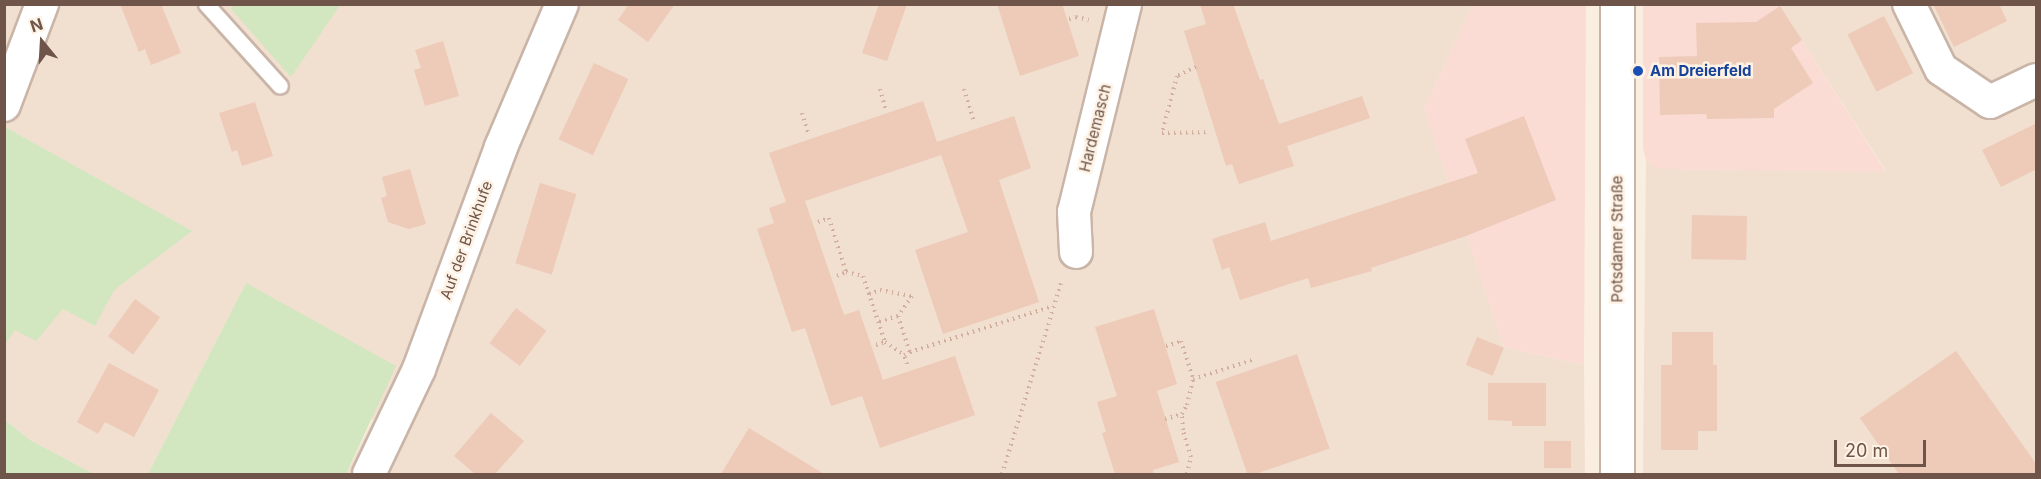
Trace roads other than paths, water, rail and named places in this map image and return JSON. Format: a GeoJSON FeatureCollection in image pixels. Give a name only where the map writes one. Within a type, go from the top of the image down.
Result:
{"type":"FeatureCollection","features":[{"type":"Feature","properties":{"kind":"street"},"geometry":{"type":"LineString","coordinates":[[4,105],[42,4]]}},
{"type":"Feature","properties":{"kind":"street","name":"Auf der Brinkhufe"},"geometry":{"type":"LineString","coordinates":[[369,474],[418,369],[501,147],[562,4]]}},
{"type":"Feature","properties":{"kind":"street","name":"Hardemasch"},"geometry":{"type":"LineString","coordinates":[[1074,248],[1074,212],[1125,4]]}},
{"type":"Feature","properties":{"kind":"street","name":"Potsdamer Straße"},"geometry":{"type":"LineString","coordinates":[[1617,4],[1617,474]]}},
{"type":"Feature","properties":{"kind":"street"},"geometry":{"type":"LineString","coordinates":[[1909,4],[1941,69],[1990,102],[2037,80]]}},
{"type":"Feature","properties":{"kind":"lane"},"geometry":{"type":"LineString","coordinates":[[206,4],[280,86]]}},
{"type":"Feature","properties":{"kind":"place","name":"Am Dreierfeld"},"geometry":{"type":"Point","coordinates":[1638,71]}}]}
